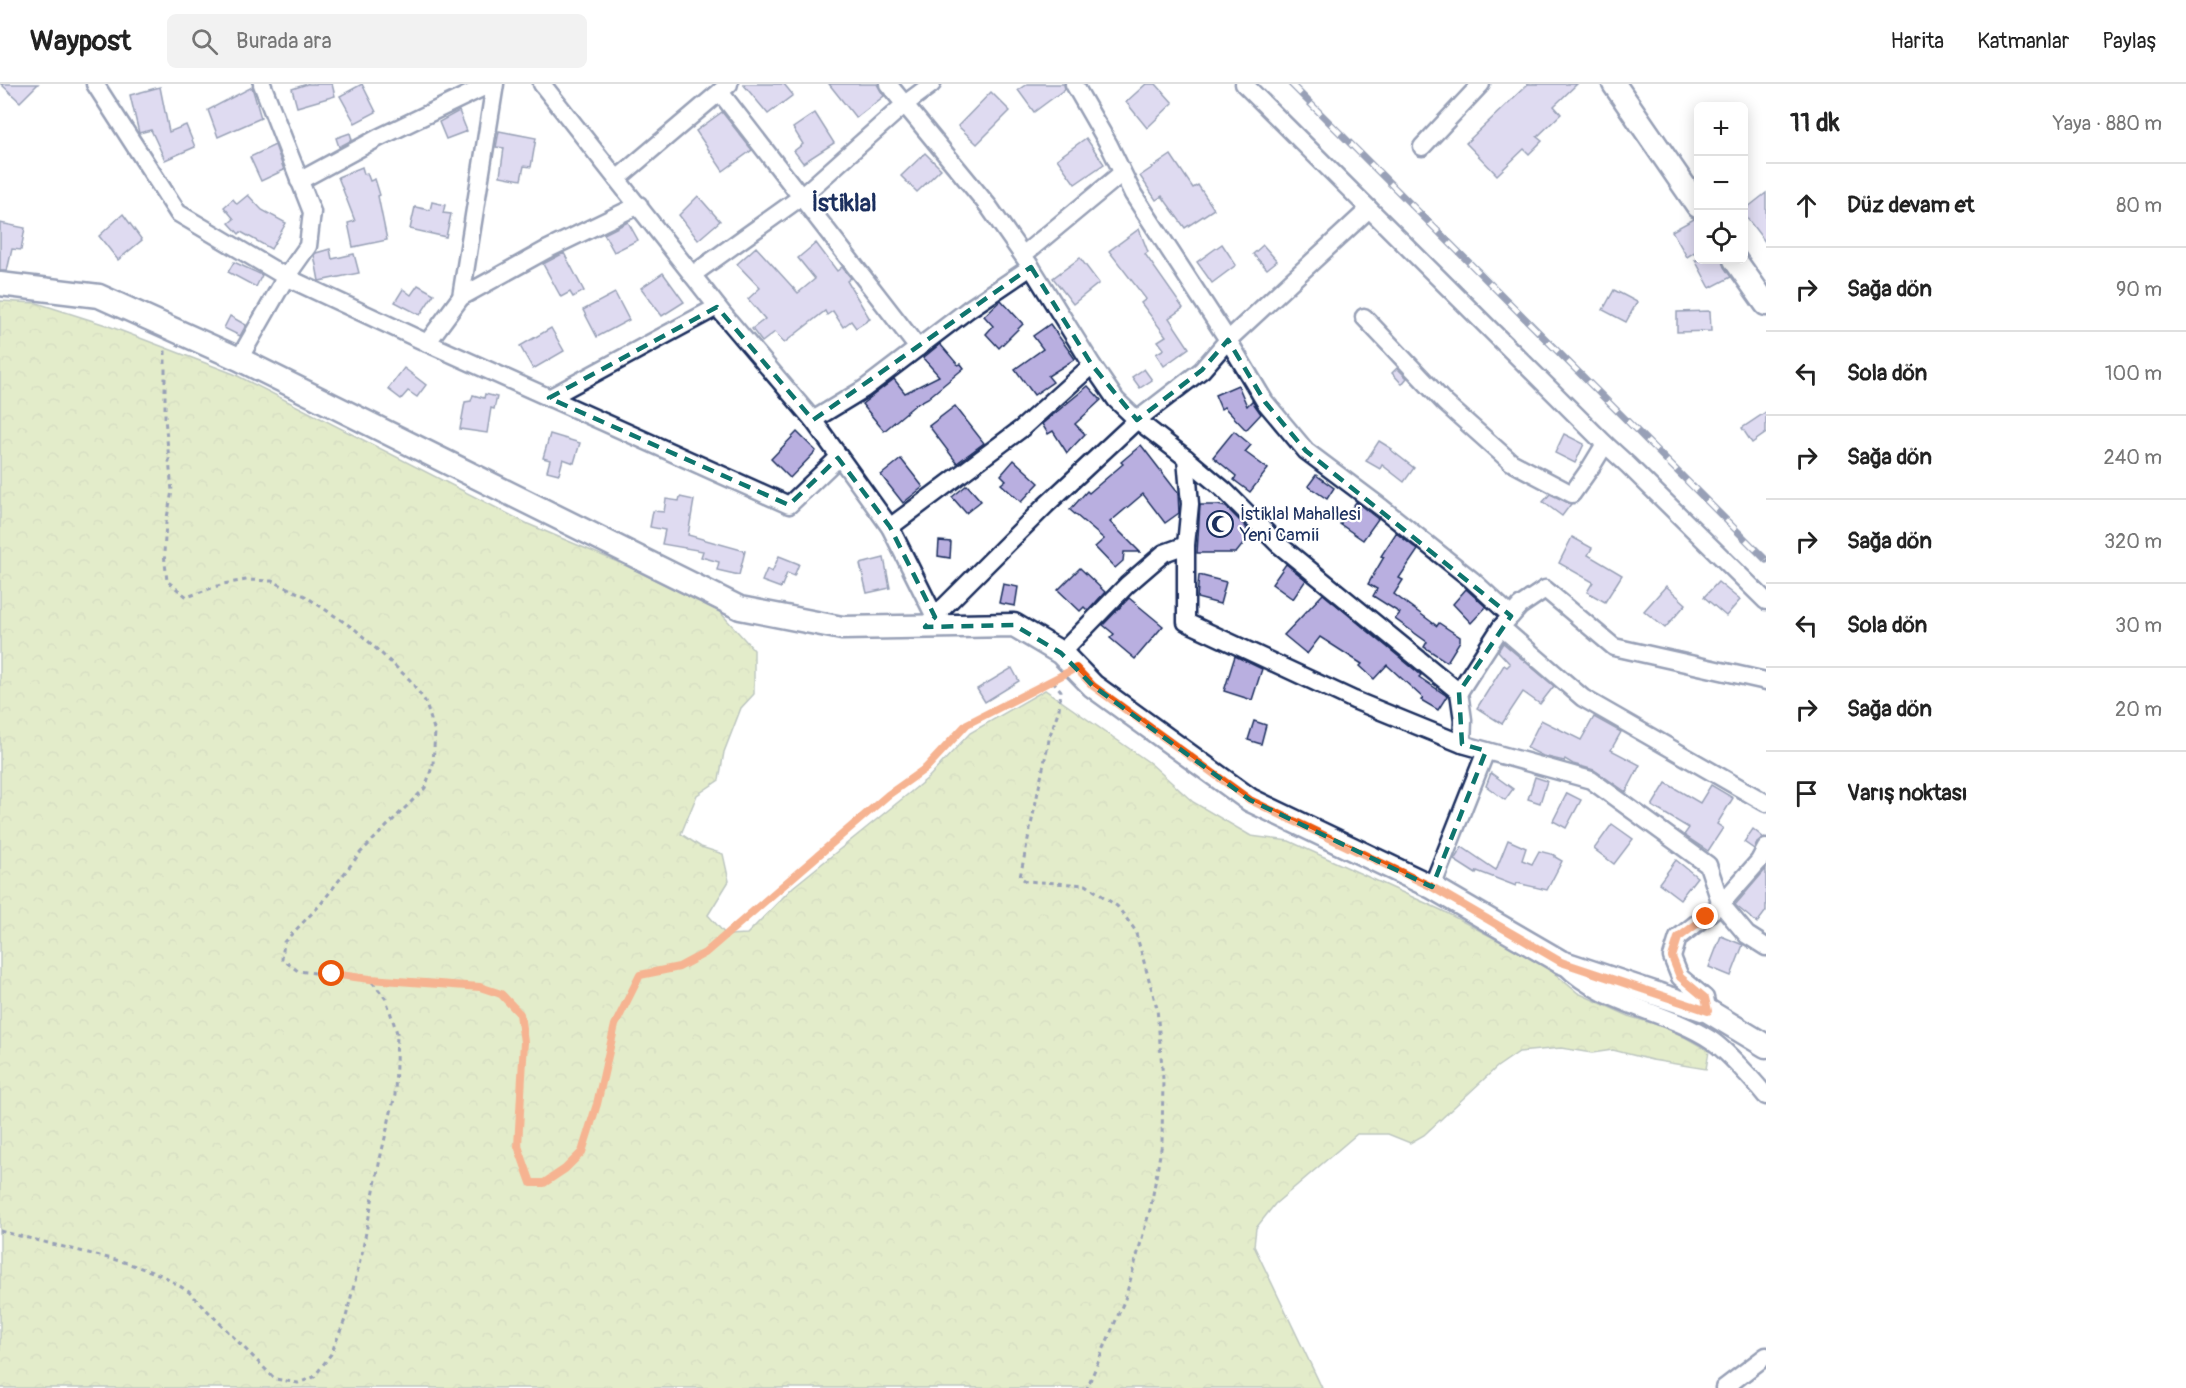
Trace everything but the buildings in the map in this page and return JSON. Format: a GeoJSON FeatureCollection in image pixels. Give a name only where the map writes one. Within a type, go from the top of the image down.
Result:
{"type":"FeatureCollection","features":[{"type":"Feature","properties":{"kind":"street"},"geometry":{"type":"LineString","coordinates":[[95,84],[178,213],[286,278],[427,344],[789,505],[838,458]]}},
{"type":"Feature","properties":{"kind":"street"},"geometry":{"type":"LineString","coordinates":[[239,359],[286,278],[308,246],[312,213],[262,84]]}},
{"type":"Feature","properties":{"kind":"street"},"geometry":{"type":"LineString","coordinates":[[299,181],[378,138],[490,84]]}},
{"type":"Feature","properties":{"kind":"street"},"geometry":{"type":"LineString","coordinates":[[427,344],[460,297],[495,84]]}},
{"type":"Feature","properties":{"kind":"street"},"geometry":{"type":"LineString","coordinates":[[542,84],[717,307],[813,420],[838,458],[890,527],[930,622]]}},
{"type":"Feature","properties":{"kind":"street"},"geometry":{"type":"LineString","coordinates":[[888,84],[988,207],[1027,261],[1116,400],[1137,420],[1224,490],[1278,544],[1459,692]]}},
{"type":"Feature","properties":{"kind":"street"},"geometry":{"type":"LineString","coordinates":[[692,274],[801,197],[932,84]]}},
{"type":"Feature","properties":{"kind":"street"},"geometry":{"type":"LineString","coordinates":[[1074,84],[1133,194],[1228,340],[1265,402],[1306,451],[1463,573],[1506,621],[1583,698],[1766,803]]}},
{"type":"Feature","properties":{"kind":"street"},"geometry":{"type":"LineString","coordinates":[[1244,84],[1766,601]]}},
{"type":"Feature","properties":{"kind":"street"},"geometry":{"type":"LineString","coordinates":[[1614,84],[1694,200]]}},
{"type":"Feature","properties":{"kind":"street"},"geometry":{"type":"LineString","coordinates":[[1422,147],[1471,87]]}},
{"type":"Feature","properties":{"kind":"street"},"geometry":{"type":"LineString","coordinates":[[617,179],[725,88],[801,197],[918,348]]}},
{"type":"Feature","properties":{"kind":"street"},"geometry":{"type":"LineString","coordinates":[[813,420],[864,388],[918,348],[1027,261],[1122,173]]}},
{"type":"Feature","properties":{"kind":"street"},"geometry":{"type":"LineString","coordinates":[[460,297],[546,250],[639,205]]}},
{"type":"Feature","properties":{"kind":"street"},"geometry":{"type":"LineString","coordinates":[[930,622],[1046,505],[1137,420],[1202,370],[1228,340],[1369,209]]}},
{"type":"Feature","properties":{"kind":"street"},"geometry":{"type":"LineString","coordinates":[[1738,264],[1766,304]]}},
{"type":"Feature","properties":{"kind":"street"},"geometry":{"type":"LineString","coordinates":[[0,284],[99,296],[239,359],[478,480],[740,608],[842,628],[930,622],[1014,625],[1068,661],[1093,686],[1250,800],[1432,887],[1561,962],[1708,1011],[1766,1046]]}},
{"type":"Feature","properties":{"kind":"street"},"geometry":{"type":"LineString","coordinates":[[549,398],[717,307]]}},
{"type":"Feature","properties":{"kind":"street"},"geometry":{"type":"LineString","coordinates":[[1364,317],[1445,403],[1511,462],[1572,494],[1605,444]]}},
{"type":"Feature","properties":{"kind":"street"},"geometry":{"type":"LineString","coordinates":[[890,527],[1021,429],[1092,365]]}},
{"type":"Feature","properties":{"kind":"street"},"geometry":{"type":"LineString","coordinates":[[1186,458],[1190,504],[1186,545],[1186,622],[1354,700],[1462,744],[1591,780],[1708,865],[1721,904],[1747,935],[1766,947]]}},
{"type":"Feature","properties":{"kind":"street"},"geometry":{"type":"LineString","coordinates":[[1068,661],[1127,585],[1164,553],[1186,545]]}},
{"type":"Feature","properties":{"kind":"street"},"geometry":{"type":"LineString","coordinates":[[1462,744],[1463,720],[1459,692],[1506,621],[1520,606],[1545,589],[1614,647],[1766,681]]}},
{"type":"Feature","properties":{"kind":"street"},"geometry":{"type":"LineString","coordinates":[[1432,887],[1486,751]]}},
{"type":"Feature","properties":{"kind":"street"},"geometry":{"type":"LineString","coordinates":[[1708,1011],[1705,998],[1680,977],[1672,957],[1678,938],[1721,904],[1759,861],[1766,848]]}},
{"type":"Feature","properties":{"kind":"street"},"geometry":{"type":"LineString","coordinates":[[1561,962],[1578,979],[1596,989],[1712,1041],[1757,1084],[1766,1096]]}},
{"type":"Feature","properties":{"kind":"street"},"geometry":{"type":"LineString","coordinates":[[1724,1388],[1766,1356]]}},
{"type":"Feature","properties":{"kind":"path"},"geometry":{"type":"LineString","coordinates":[[165,326],[165,418],[172,491],[166,523],[164,553],[167,581],[187,597],[223,584],[246,580],[272,581],[305,596],[357,630],[410,680],[425,701],[435,732],[434,764],[425,788],[360,854],[320,905],[284,942],[282,959],[298,971],[480,987],[501,994],[520,1014],[524,1042],[518,1146],[531,1183],[544,1183],[565,1169],[582,1152],[597,1104],[615,1025],[640,975],[679,967],[705,953],[888,795],[926,768],[967,724],[1053,681],[1068,661]]}},
{"type":"Feature","properties":{"kind":"path"},"geometry":{"type":"LineString","coordinates":[[1053,681],[1060,691],[1059,709],[1050,735],[1020,877],[1026,881],[1086,885],[1117,906],[1135,930],[1157,1008],[1163,1079],[1162,1143],[1151,1206],[1125,1299],[1087,1388]]}},
{"type":"Feature","properties":{"kind":"path"},"geometry":{"type":"LineString","coordinates":[[0,1231],[124,1262],[164,1276],[189,1292],[275,1379],[298,1383],[314,1377],[331,1354],[346,1317],[362,1253],[395,1095],[397,1033],[386,999],[370,979]]}},
{"type":"Feature","properties":{"kind":"highlighted area"},"geometry":{"type":"Polygon","coordinates":[[[1031,267],[1092,365],[1137,420],[1202,370],[1228,340],[1265,402],[1306,451],[1511,616],[1459,692],[1462,744],[1486,751],[1432,887],[1250,800],[1093,686],[1061,653],[1014,625],[925,627],[935,617],[890,527],[838,458],[789,505],[549,398],[717,307],[813,420],[1031,267]]]}},
{"type":"Feature","properties":{"kind":"green space"},"geometry":{"type":"Polygon","coordinates":[[[0,301],[37,303],[106,325],[234,374],[528,524],[627,566],[719,611],[754,650],[754,694],[741,708],[724,752],[719,780],[697,795],[681,834],[701,847],[723,854],[729,881],[708,915],[726,935],[747,934],[793,887],[928,778],[970,733],[1045,690],[1150,763],[1193,802],[1251,836],[1289,841],[1441,910],[1543,964],[1578,993],[1631,1017],[1669,1028],[1709,1051],[1706,1069],[1652,1060],[1613,1050],[1592,1053],[1561,1048],[1519,1052],[1497,1067],[1424,1135],[1410,1143],[1388,1134],[1357,1134],[1275,1204],[1256,1228],[1254,1246],[1322,1388],[0,1388],[0,301]]]}},
{"type":"Feature","properties":{"kind":"railway"},"geometry":{"type":"LineString","coordinates":[[1291,84],[1766,560]]}},
{"type":"Feature","properties":{"kind":"place","name":"İstiklal Mahallesi Yeni Camii"},"geometry":{"type":"Point","coordinates":[1220,524]}},
{"type":"Feature","properties":{"kind":"district","name":"İstiklal"},"geometry":{"type":"Point","coordinates":[844,203]}},
{"type":"Feature","properties":{"kind":"route"},"geometry":{"type":"LineString","coordinates":[[332,974],[480,987],[501,994],[520,1014],[524,1042],[518,1146],[531,1183],[544,1183],[565,1169],[582,1152],[597,1104],[615,1025],[640,975],[679,967],[705,953],[888,795],[926,768],[967,724],[1076,668],[1093,686],[1250,800],[1432,887],[1561,962],[1708,1011],[1705,998],[1680,977],[1672,957],[1678,938],[1706,917]]}}]}
